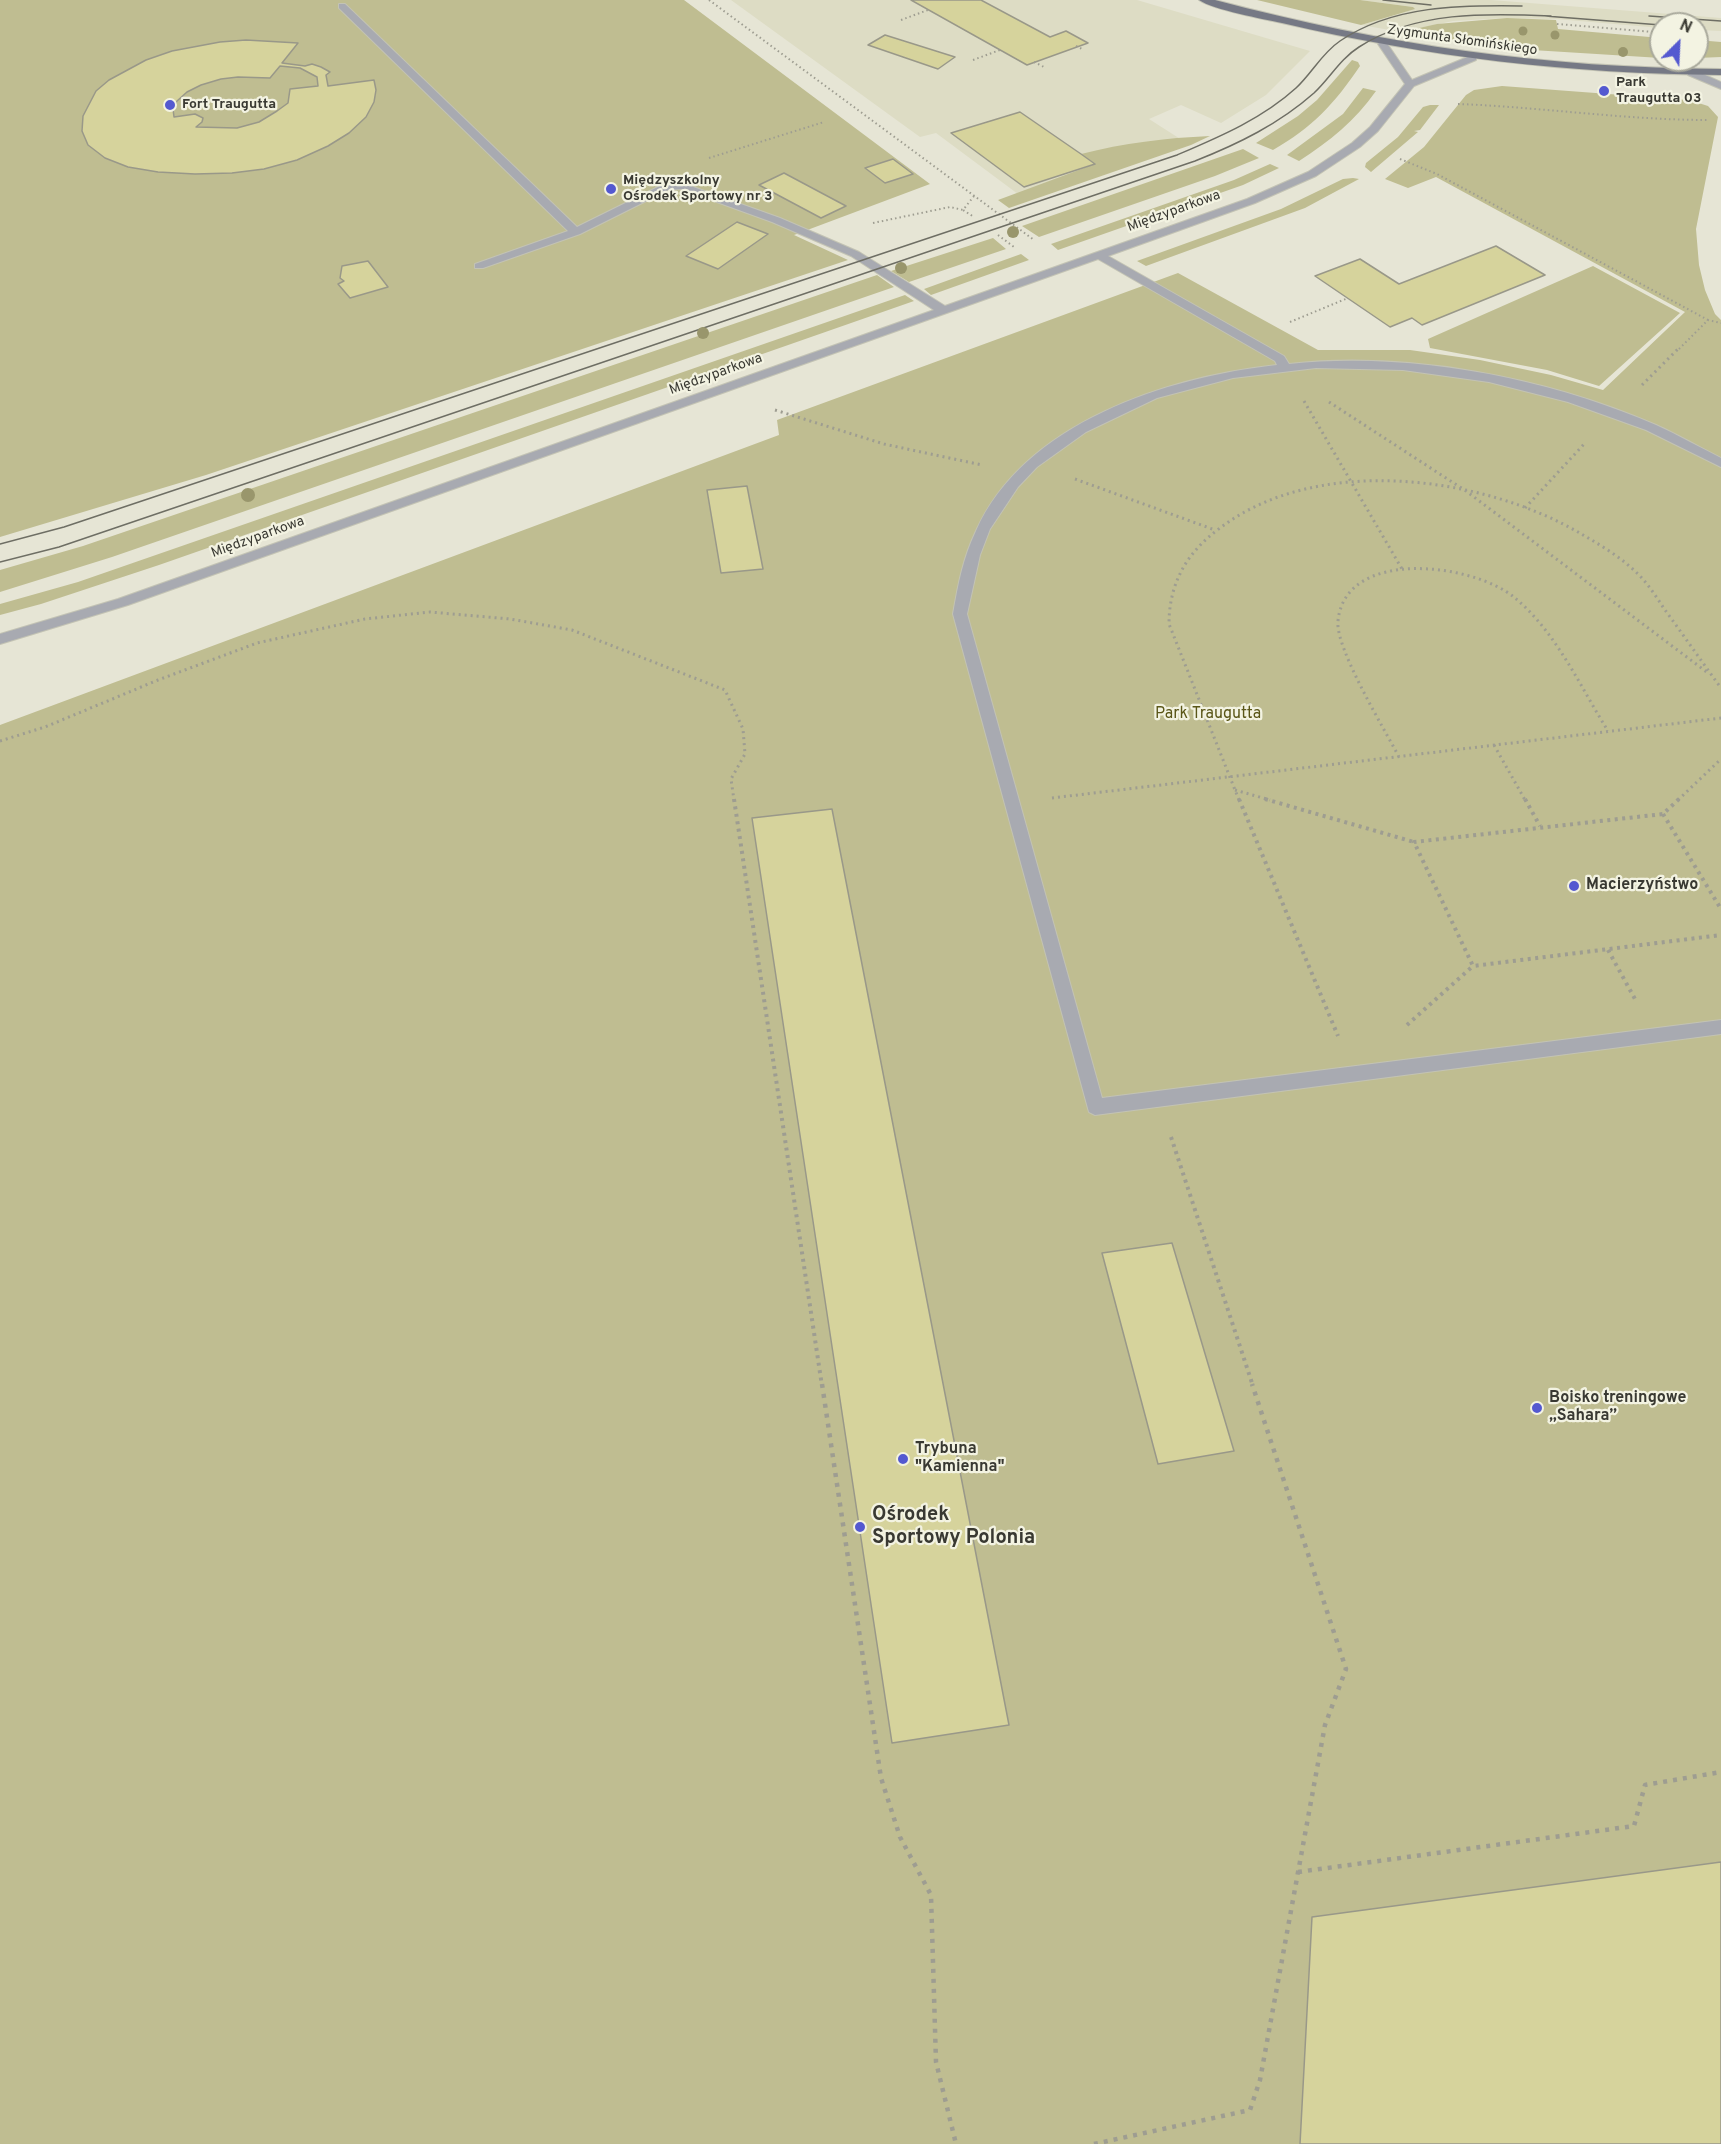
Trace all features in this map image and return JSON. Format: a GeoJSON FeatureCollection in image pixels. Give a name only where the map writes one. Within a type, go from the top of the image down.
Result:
{"type":"FeatureCollection","features":[{"type":"Feature","properties":{"kind":"main road","name":"Zygmunta Słomińskiego"},"geometry":{"type":"LineString","coordinates":[[1204,0],[1296,25],[1383,44],[1473,58],[1607,70],[1721,72]]}},
{"type":"Feature","properties":{"kind":"street"},"geometry":{"type":"LineString","coordinates":[[342,6],[576,232]]}},
{"type":"Feature","properties":{"kind":"street"},"geometry":{"type":"LineString","coordinates":[[1383,44],[1410,84]]}},
{"type":"Feature","properties":{"kind":"street","name":"Międzyparkowa"},"geometry":{"type":"LineString","coordinates":[[0,639],[123,602],[1251,201],[1312,174],[1340,156],[1374,129],[1410,84],[1473,58]]}},
{"type":"Feature","properties":{"kind":"street"},"geometry":{"type":"LineString","coordinates":[[1692,73],[1721,86]]}},
{"type":"Feature","properties":{"kind":"street"},"geometry":{"type":"LineString","coordinates":[[479,266],[576,232],[673,185],[814,236],[855,254],[943,310]]}},
{"type":"Feature","properties":{"kind":"street"},"geometry":{"type":"LineString","coordinates":[[1099,255],[1280,359],[1287,371]]}},
{"type":"Feature","properties":{"kind":"street"},"geometry":{"type":"LineString","coordinates":[[1721,463],[1668,436],[1583,402],[1507,382],[1440,370],[1392,366],[1287,371],[1211,378],[1131,403],[1096,420],[1063,440],[1028,469],[1009,488],[983,526],[971,554],[960,614],[1095,1107],[1721,1027]]}},
{"type":"Feature","properties":{"kind":"path"},"geometry":{"type":"LineString","coordinates":[[709,0],[1019,228]]}},
{"type":"Feature","properties":{"kind":"path"},"geometry":{"type":"LineString","coordinates":[[901,20],[928,10]]}},
{"type":"Feature","properties":{"kind":"path"},"geometry":{"type":"LineString","coordinates":[[1557,24],[1649,32]]}},
{"type":"Feature","properties":{"kind":"path"},"geometry":{"type":"LineString","coordinates":[[1077,46],[1084,50]]}},
{"type":"Feature","properties":{"kind":"path"},"geometry":{"type":"LineString","coordinates":[[974,60],[1000,50]]}},
{"type":"Feature","properties":{"kind":"path"},"geometry":{"type":"LineString","coordinates":[[1034,62],[1044,67]]}},
{"type":"Feature","properties":{"kind":"path"},"geometry":{"type":"LineString","coordinates":[[1450,104],[1523,106],[1674,120],[1709,120]]}},
{"type":"Feature","properties":{"kind":"path"},"geometry":{"type":"LineString","coordinates":[[673,185],[681,174],[704,159],[824,122]]}},
{"type":"Feature","properties":{"kind":"path"},"geometry":{"type":"LineString","coordinates":[[1400,159],[1437,174],[1708,320]]}},
{"type":"Feature","properties":{"kind":"path"},"geometry":{"type":"LineString","coordinates":[[963,210],[974,196]]}},
{"type":"Feature","properties":{"kind":"path"},"geometry":{"type":"LineString","coordinates":[[814,236],[950,207],[963,210],[974,217]]}},
{"type":"Feature","properties":{"kind":"path"},"geometry":{"type":"LineString","coordinates":[[998,235],[1019,250]]}},
{"type":"Feature","properties":{"kind":"path"},"geometry":{"type":"LineString","coordinates":[[1287,323],[1348,298]]}},
{"type":"Feature","properties":{"kind":"path"},"geometry":{"type":"LineString","coordinates":[[1287,371],[1402,569]]}},
{"type":"Feature","properties":{"kind":"path"},"geometry":{"type":"LineString","coordinates":[[1287,371],[1466,491],[1721,682]]}},
{"type":"Feature","properties":{"kind":"path"},"geometry":{"type":"LineString","coordinates":[[769,408],[884,444],[1028,469],[1215,530]]}},
{"type":"Feature","properties":{"kind":"path"},"geometry":{"type":"LineString","coordinates":[[1353,1074],[1234,790],[1169,624],[1171,597],[1180,572],[1194,549],[1236,515],[1262,502],[1289,493],[1351,482],[1407,483],[1466,491],[1526,508],[1565,525],[1618,558],[1641,577],[1721,688]]}},
{"type":"Feature","properties":{"kind":"path"},"geometry":{"type":"LineString","coordinates":[[1399,757],[1342,647],[1336,631],[1336,616],[1341,603],[1351,590],[1382,573],[1402,569],[1448,570],[1471,576],[1512,596],[1540,624],[1608,731]]}},
{"type":"Feature","properties":{"kind":"path"},"geometry":{"type":"LineString","coordinates":[[0,741],[45,727],[158,680],[257,643],[365,619],[430,612],[510,618],[572,630],[725,690],[743,729],[745,754],[731,779],[881,1778],[900,1837],[931,1895],[936,2062],[956,2144]]}},
{"type":"Feature","properties":{"kind":"path"},"geometry":{"type":"LineString","coordinates":[[1012,803],[1721,718]]}},
{"type":"Feature","properties":{"kind":"path"},"geometry":{"type":"LineString","coordinates":[[1494,745],[1540,826]]}},
{"type":"Feature","properties":{"kind":"path"},"geometry":{"type":"LineString","coordinates":[[1234,790],[1414,842],[1540,826],[1663,814],[1721,759]]}},
{"type":"Feature","properties":{"kind":"path"},"geometry":{"type":"LineString","coordinates":[[1663,814],[1721,909]]}},
{"type":"Feature","properties":{"kind":"path"},"geometry":{"type":"LineString","coordinates":[[1414,842],[1473,966]]}},
{"type":"Feature","properties":{"kind":"path"},"geometry":{"type":"LineString","coordinates":[[1405,1028],[1473,966],[1721,936]]}},
{"type":"Feature","properties":{"kind":"path"},"geometry":{"type":"LineString","coordinates":[[1608,950],[1655,1035]]}},
{"type":"Feature","properties":{"kind":"path"},"geometry":{"type":"LineString","coordinates":[[1094,2144],[1250,2110],[1260,2080],[1325,1725],[1346,1669],[1178,1158]]}},
{"type":"Feature","properties":{"kind":"path"},"geometry":{"type":"LineString","coordinates":[[1298,1872],[1634,1826],[1645,1785],[1721,1772]]}},
{"type":"Feature","properties":{"kind":"shaded area"},"geometry":{"type":"Polygon","coordinates":[[[731,0],[1137,0],[1310,51],[1266,95],[1221,123],[1181,105],[1149,119],[1185,142],[1022,197],[936,133],[920,137],[731,0]]]}},
{"type":"Feature","properties":{"kind":"shaded area"},"geometry":{"type":"Polygon","coordinates":[[[1360,0],[1491,0],[1649,12],[1649,27],[1556,19],[1506,18],[1453,21],[1401,32],[1361,25],[1414,9],[1413,7],[1360,0]]]}},
{"type":"Feature","properties":{"kind":"shaded area"},"geometry":{"type":"Polygon","coordinates":[[[1709,17],[1721,18],[1721,31],[1709,30],[1709,17]]]}},
{"type":"Feature","properties":{"kind":"green space"},"geometry":{"type":"Polygon","coordinates":[[[0,0],[684,0],[930,184],[794,235],[848,260],[206,475],[0,537],[0,0]]]}},
{"type":"Feature","properties":{"kind":"green space"},"geometry":{"type":"Polygon","coordinates":[[[1257,0],[1360,0],[1415,9],[1361,25],[1257,0]]]}},
{"type":"Feature","properties":{"kind":"green space"},"geometry":{"type":"Polygon","coordinates":[[[1507,18],[1556,20],[1558,29],[1649,37],[1649,57],[1516,49],[1401,32],[1437,24],[1507,18]]]}},
{"type":"Feature","properties":{"kind":"green space"},"geometry":{"type":"Polygon","coordinates":[[[1709,41],[1721,42],[1721,57],[1709,58],[1709,41]]]}},
{"type":"Feature","properties":{"kind":"green space"},"geometry":{"type":"Polygon","coordinates":[[[1352,60],[1358,62],[1360,66],[1332,103],[1311,124],[1273,150],[1256,143],[1298,116],[1317,100],[1352,60]]]}},
{"type":"Feature","properties":{"kind":"green space","name":"Ośrodek Sportowy Polonia"},"geometry":{"type":"Polygon","coordinates":[[[1502,86],[1689,100],[1708,106],[1718,117],[1696,229],[1699,265],[1705,290],[1715,314],[1721,320],[1721,1862],[1300,2144],[0,2144],[0,725],[779,435],[777,420],[1178,273],[1318,350],[1410,350],[1480,360],[1551,375],[1603,390],[1685,312],[1436,177],[1408,188],[1385,179],[1424,147],[1466,95],[1474,90],[1502,86]]]}},
{"type":"Feature","properties":{"kind":"green space"},"geometry":{"type":"Polygon","coordinates":[[[1363,88],[1376,91],[1341,130],[1299,161],[1287,155],[1343,114],[1363,88]]]}},
{"type":"Feature","properties":{"kind":"green space"},"geometry":{"type":"Polygon","coordinates":[[[1439,105],[1420,130],[1414,131],[1418,132],[1371,172],[1365,167],[1366,163],[1398,137],[1423,107],[1439,105]]]}},
{"type":"Feature","properties":{"kind":"green space"},"geometry":{"type":"Polygon","coordinates":[[[1210,136],[1191,145],[1009,208],[998,200],[1095,164],[1081,154],[1145,142],[1210,136]]]}},
{"type":"Feature","properties":{"kind":"green space"},"geometry":{"type":"Polygon","coordinates":[[[1243,149],[1259,158],[1215,176],[1039,237],[1022,226],[1243,149]]]}},
{"type":"Feature","properties":{"kind":"green space"},"geometry":{"type":"Polygon","coordinates":[[[1270,164],[1279,168],[1243,185],[1058,250],[1051,244],[1234,180],[1270,164]]]}},
{"type":"Feature","properties":{"kind":"green space"},"geometry":{"type":"Polygon","coordinates":[[[1343,179],[1359,179],[1305,208],[1146,266],[1137,261],[1281,209],[1343,179]]]}},
{"type":"Feature","properties":{"kind":"green space"},"geometry":{"type":"Polygon","coordinates":[[[993,238],[1006,249],[909,282],[891,271],[993,238]]]}},
{"type":"Feature","properties":{"kind":"green space"},"geometry":{"type":"Polygon","coordinates":[[[1021,254],[1029,260],[931,295],[924,289],[1021,254]]]}},
{"type":"Feature","properties":{"kind":"green space"},"geometry":{"type":"Polygon","coordinates":[[[1593,266],[1680,313],[1599,386],[1547,370],[1430,348],[1428,339],[1593,266]]]}},
{"type":"Feature","properties":{"kind":"green space"},"geometry":{"type":"Polygon","coordinates":[[[877,275],[894,287],[112,557],[0,592],[0,570],[83,546],[877,275]]]}},
{"type":"Feature","properties":{"kind":"green space"},"geometry":{"type":"Polygon","coordinates":[[[905,295],[914,301],[159,565],[41,604],[0,615],[0,604],[78,582],[905,295]]]}},
{"type":"Feature","properties":{"kind":"building"},"geometry":{"type":"Polygon","coordinates":[[[911,0],[981,0],[1050,37],[1066,31],[1088,43],[1027,65],[911,0]]]}},
{"type":"Feature","properties":{"kind":"building"},"geometry":{"type":"Polygon","coordinates":[[[885,35],[955,57],[938,69],[868,45],[885,35]]]}},
{"type":"Feature","properties":{"kind":"building"},"geometry":{"type":"Polygon","coordinates":[[[246,40],[298,43],[282,63],[305,66],[312,64],[321,67],[330,72],[326,75],[328,86],[374,80],[376,90],[374,102],[366,117],[349,133],[328,146],[297,160],[264,169],[232,173],[158,172],[128,167],[105,158],[88,145],[82,131],[83,116],[96,91],[109,80],[146,60],[172,51],[220,42],[246,40]],[[280,66],[270,78],[238,77],[201,85],[187,92],[177,101],[173,109],[174,117],[195,114],[203,118],[196,127],[237,128],[259,122],[288,103],[290,89],[318,86],[317,77],[300,68],[280,66]]]}},
{"type":"Feature","properties":{"kind":"building"},"geometry":{"type":"Polygon","coordinates":[[[1020,112],[1095,164],[1024,187],[951,133],[1020,112]]]}},
{"type":"Feature","properties":{"kind":"building"},"geometry":{"type":"Polygon","coordinates":[[[893,159],[913,174],[885,183],[865,168],[893,159]]]}},
{"type":"Feature","properties":{"kind":"building"},"geometry":{"type":"Polygon","coordinates":[[[784,173],[846,206],[821,218],[759,185],[784,173]]]}},
{"type":"Feature","properties":{"kind":"building"},"geometry":{"type":"Polygon","coordinates":[[[737,222],[768,234],[718,269],[686,256],[737,222]]]}},
{"type":"Feature","properties":{"kind":"building"},"geometry":{"type":"Polygon","coordinates":[[[1496,246],[1545,275],[1422,325],[1412,318],[1390,327],[1315,276],[1360,259],[1399,284],[1496,246]]]}},
{"type":"Feature","properties":{"kind":"building"},"geometry":{"type":"Polygon","coordinates":[[[368,261],[388,287],[350,298],[338,284],[344,281],[340,278],[342,266],[368,261]]]}},
{"type":"Feature","properties":{"kind":"building"},"geometry":{"type":"Polygon","coordinates":[[[747,486],[763,569],[721,573],[707,490],[747,486]]]}},
{"type":"Feature","properties":{"kind":"building","name":"Trybuna \"Kamienna\""},"geometry":{"type":"Polygon","coordinates":[[[832,809],[1009,1725],[892,1743],[752,818],[832,809]]]}},
{"type":"Feature","properties":{"kind":"building"},"geometry":{"type":"Polygon","coordinates":[[[1172,1243],[1234,1451],[1158,1464],[1102,1253],[1172,1243]]]}},
{"type":"Feature","properties":{"kind":"building"},"geometry":{"type":"Polygon","coordinates":[[[1721,1862],[1721,2144],[1300,2144],[1312,1917],[1721,1862]]]}},
{"type":"Feature","properties":{"kind":"tram line"},"geometry":{"type":"LineString","coordinates":[[1383,0],[1431,5]]}},
{"type":"Feature","properties":{"kind":"tram line"},"geometry":{"type":"LineString","coordinates":[[0,544],[64,527],[1177,155],[1224,134],[1269,109],[1296,88],[1322,57],[1340,41],[1382,20],[1452,7],[1522,6]]}},
{"type":"Feature","properties":{"kind":"tram line"},"geometry":{"type":"LineString","coordinates":[[1545,16],[1649,24]]}},
{"type":"Feature","properties":{"kind":"tram line"},"geometry":{"type":"LineString","coordinates":[[0,562],[59,547],[1195,161],[1227,148],[1287,114],[1314,93],[1352,52],[1381,35],[1427,21],[1452,17],[1551,16]]}},
{"type":"Feature","properties":{"kind":"tram line"},"geometry":{"type":"LineString","coordinates":[[1709,20],[1721,21]]}},
{"type":"Feature","properties":{"kind":"place","name":"Park Traugutta 03"},"geometry":{"type":"Point","coordinates":[1604,91]}},
{"type":"Feature","properties":{"kind":"place","name":"Fort Traugutta"},"geometry":{"type":"Point","coordinates":[170,105]}},
{"type":"Feature","properties":{"kind":"place","name":"Międzyszkolny Ośrodek Sportowy nr 3"},"geometry":{"type":"Point","coordinates":[611,189]}},
{"type":"Feature","properties":{"kind":"place","name":"Macierzyństwo"},"geometry":{"type":"Point","coordinates":[1574,886]}},
{"type":"Feature","properties":{"kind":"place","name":"Boisko treningowe „Sahara”"},"geometry":{"type":"Point","coordinates":[1537,1408]}},
{"type":"Feature","properties":{"kind":"place","name":"Trybuna \"Kamienna\""},"geometry":{"type":"Point","coordinates":[903,1459]}},
{"type":"Feature","properties":{"kind":"place","name":"Ośrodek Sportowy Polonia"},"geometry":{"type":"Point","coordinates":[860,1527]}},
{"type":"Feature","properties":{"kind":"park label","name":"Park Traugutta"},"geometry":{"type":"Point","coordinates":[1208,715]}}]}
